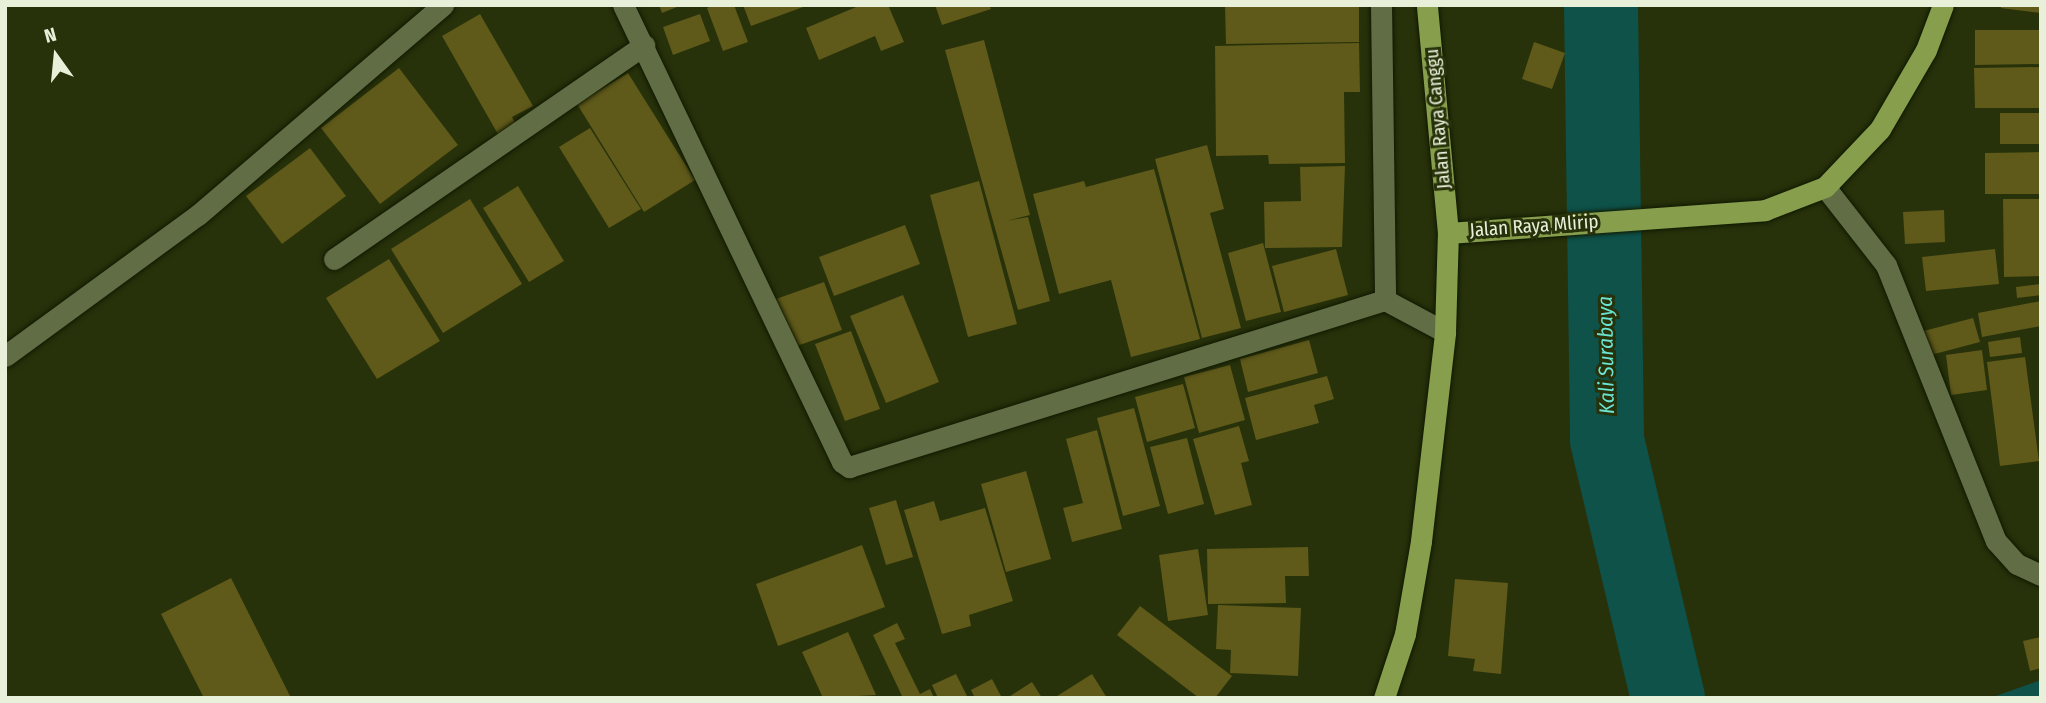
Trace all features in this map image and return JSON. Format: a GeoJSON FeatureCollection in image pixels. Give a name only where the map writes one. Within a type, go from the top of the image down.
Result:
{"type":"FeatureCollection","features":[{"type":"Feature","properties":{"kind":"main road","name":"Jalan Raya Canggu"},"geometry":{"type":"LineString","coordinates":[[1427,5],[1448,233]]}},
{"type":"Feature","properties":{"kind":"main road","name":"Jalan Raya Mlirip"},"geometry":{"type":"LineString","coordinates":[[1384,698],[1405,634],[1421,541],[1445,332],[1448,233],[1765,210],[1825,187],[1880,129],[1926,50],[1943,5]]}},
{"type":"Feature","properties":{"kind":"street"},"geometry":{"type":"LineString","coordinates":[[5,356],[198,215],[443,5]]}},
{"type":"Feature","properties":{"kind":"street"},"geometry":{"type":"LineString","coordinates":[[623,5],[835,449],[849,467],[1385,300],[1445,332]]}},
{"type":"Feature","properties":{"kind":"street"},"geometry":{"type":"LineString","coordinates":[[1381,5],[1385,300]]}},
{"type":"Feature","properties":{"kind":"street"},"geometry":{"type":"LineString","coordinates":[[334,259],[644,45]]}},
{"type":"Feature","properties":{"kind":"street"},"geometry":{"type":"LineString","coordinates":[[1825,187],[1886,265],[1996,541],[2017,564],[2041,575]]}},
{"type":"Feature","properties":{"kind":"water"},"geometry":{"type":"Polygon","coordinates":[[[2041,680],[2041,698],[1990,698],[2041,680]]]}},
{"type":"Feature","properties":{"kind":"building"},"geometry":{"type":"Polygon","coordinates":[[[659,5],[682,5],[662,13],[659,5]]]}},
{"type":"Feature","properties":{"kind":"building"},"geometry":{"type":"Polygon","coordinates":[[[713,5],[734,5],[748,42],[723,51],[707,8],[713,5]]]}},
{"type":"Feature","properties":{"kind":"building"},"geometry":{"type":"Polygon","coordinates":[[[743,5],[805,5],[806,6],[751,26],[743,5]]]}},
{"type":"Feature","properties":{"kind":"building"},"geometry":{"type":"Polygon","coordinates":[[[861,5],[888,5],[904,42],[881,51],[875,36],[819,60],[806,28],[861,5]]]}},
{"type":"Feature","properties":{"kind":"building"},"geometry":{"type":"Polygon","coordinates":[[[935,5],[989,5],[991,9],[942,25],[935,5]]]}},
{"type":"Feature","properties":{"kind":"building"},"geometry":{"type":"Polygon","coordinates":[[[1225,5],[1359,5],[1359,42],[1226,44],[1225,5]]]}},
{"type":"Feature","properties":{"kind":"building"},"geometry":{"type":"Polygon","coordinates":[[[2001,5],[2041,5],[2041,13],[2001,8],[2001,5]]]}},
{"type":"Feature","properties":{"kind":"building"},"geometry":{"type":"Polygon","coordinates":[[[480,14],[533,106],[512,117],[517,126],[499,136],[442,36],[480,14]]]}},
{"type":"Feature","properties":{"kind":"building"},"geometry":{"type":"Polygon","coordinates":[[[700,14],[710,41],[673,55],[663,27],[700,14]]]}},
{"type":"Feature","properties":{"kind":"building"},"geometry":{"type":"Polygon","coordinates":[[[1975,30],[2041,30],[2041,64],[1975,65],[1975,30]]]}},
{"type":"Feature","properties":{"kind":"building"},"geometry":{"type":"Polygon","coordinates":[[[984,40],[1030,215],[1006,221],[1028,217],[1050,301],[1018,310],[945,50],[984,40]]]}},
{"type":"Feature","properties":{"kind":"building"},"geometry":{"type":"Polygon","coordinates":[[[1534,42],[1565,53],[1552,89],[1522,79],[1534,42]]]}},
{"type":"Feature","properties":{"kind":"building"},"geometry":{"type":"Polygon","coordinates":[[[1359,43],[1360,92],[1344,92],[1345,163],[1269,164],[1268,155],[1216,156],[1215,46],[1359,43]]]}},
{"type":"Feature","properties":{"kind":"building"},"geometry":{"type":"Polygon","coordinates":[[[2041,67],[2041,108],[1975,108],[1974,68],[2041,67]]]}},
{"type":"Feature","properties":{"kind":"building"},"geometry":{"type":"Polygon","coordinates":[[[399,68],[458,145],[380,204],[321,128],[399,68]]]}},
{"type":"Feature","properties":{"kind":"building"},"geometry":{"type":"Polygon","coordinates":[[[628,73],[695,180],[644,212],[577,104],[628,73]]]}},
{"type":"Feature","properties":{"kind":"building"},"geometry":{"type":"Polygon","coordinates":[[[2000,113],[2041,113],[2041,144],[2000,144],[2000,113]]]}},
{"type":"Feature","properties":{"kind":"building"},"geometry":{"type":"Polygon","coordinates":[[[590,128],[641,209],[609,228],[559,147],[590,128]]]}},
{"type":"Feature","properties":{"kind":"building"},"geometry":{"type":"Polygon","coordinates":[[[1207,145],[1224,209],[1210,213],[1241,328],[1202,338],[1155,159],[1207,145]]]}},
{"type":"Feature","properties":{"kind":"building"},"geometry":{"type":"Polygon","coordinates":[[[310,148],[346,196],[282,244],[246,196],[310,148]]]}},
{"type":"Feature","properties":{"kind":"building"},"geometry":{"type":"Polygon","coordinates":[[[2041,152],[2041,194],[1985,194],[1985,153],[2041,152]]]}},
{"type":"Feature","properties":{"kind":"building"},"geometry":{"type":"Polygon","coordinates":[[[1345,166],[1342,247],[1265,248],[1264,202],[1301,201],[1300,167],[1345,166]]]}},
{"type":"Feature","properties":{"kind":"building"},"geometry":{"type":"Polygon","coordinates":[[[1154,169],[1200,339],[1131,357],[1111,280],[1059,294],[1033,194],[1084,181],[1086,187],[1154,169]]]}},
{"type":"Feature","properties":{"kind":"building"},"geometry":{"type":"Polygon","coordinates":[[[979,181],[1017,324],[968,337],[930,195],[979,181]]]}},
{"type":"Feature","properties":{"kind":"building"},"geometry":{"type":"Polygon","coordinates":[[[518,186],[564,261],[529,282],[483,208],[518,186]]]}},
{"type":"Feature","properties":{"kind":"building"},"geometry":{"type":"Polygon","coordinates":[[[470,199],[522,284],[443,333],[391,249],[470,199]]]}},
{"type":"Feature","properties":{"kind":"building"},"geometry":{"type":"Polygon","coordinates":[[[2003,199],[2041,199],[2041,276],[2004,277],[2003,199]]]}},
{"type":"Feature","properties":{"kind":"building"},"geometry":{"type":"Polygon","coordinates":[[[1944,210],[1945,242],[1905,244],[1903,212],[1944,210]]]}},
{"type":"Feature","properties":{"kind":"building"},"geometry":{"type":"Polygon","coordinates":[[[905,225],[920,264],[834,296],[819,257],[905,225]]]}},
{"type":"Feature","properties":{"kind":"building"},"geometry":{"type":"Polygon","coordinates":[[[1263,243],[1281,312],[1246,321],[1228,253],[1263,243]]]}},
{"type":"Feature","properties":{"kind":"building"},"geometry":{"type":"Polygon","coordinates":[[[1336,249],[1348,295],[1284,312],[1272,266],[1336,249]]]}},
{"type":"Feature","properties":{"kind":"building"},"geometry":{"type":"Polygon","coordinates":[[[1995,249],[1999,284],[1926,291],[1922,257],[1995,249]]]}},
{"type":"Feature","properties":{"kind":"building"},"geometry":{"type":"Polygon","coordinates":[[[389,259],[440,341],[377,379],[326,298],[389,259]]]}},
{"type":"Feature","properties":{"kind":"building"},"geometry":{"type":"Polygon","coordinates":[[[824,282],[842,330],[794,347],[776,299],[824,282]]]}},
{"type":"Feature","properties":{"kind":"building"},"geometry":{"type":"Polygon","coordinates":[[[2041,284],[2041,295],[2017,298],[2016,287],[2041,284]]]}},
{"type":"Feature","properties":{"kind":"building"},"geometry":{"type":"Polygon","coordinates":[[[903,295],[939,382],[886,403],[850,316],[903,295]]]}},
{"type":"Feature","properties":{"kind":"building"},"geometry":{"type":"Polygon","coordinates":[[[2041,301],[2041,326],[1982,337],[1978,313],[2041,301]]]}},
{"type":"Feature","properties":{"kind":"building"},"geometry":{"type":"Polygon","coordinates":[[[1973,318],[1980,342],[1927,356],[1920,332],[1973,318]]]}},
{"type":"Feature","properties":{"kind":"building"},"geometry":{"type":"Polygon","coordinates":[[[851,331],[880,409],[845,421],[815,344],[851,331]]]}},
{"type":"Feature","properties":{"kind":"building"},"geometry":{"type":"Polygon","coordinates":[[[2020,337],[2022,353],[1990,357],[1988,342],[2020,337]]]}},
{"type":"Feature","properties":{"kind":"building"},"geometry":{"type":"Polygon","coordinates":[[[1309,340],[1318,373],[1248,392],[1240,359],[1309,340]]]}},
{"type":"Feature","properties":{"kind":"building"},"geometry":{"type":"Polygon","coordinates":[[[1982,350],[1987,390],[1951,395],[1946,355],[1982,350]]]}},
{"type":"Feature","properties":{"kind":"building"},"geometry":{"type":"Polygon","coordinates":[[[2025,357],[2039,461],[2000,466],[1987,362],[2025,357]]]}},
{"type":"Feature","properties":{"kind":"building"},"geometry":{"type":"Polygon","coordinates":[[[1230,365],[1245,420],[1199,433],[1184,377],[1230,365]]]}},
{"type":"Feature","properties":{"kind":"building"},"geometry":{"type":"Polygon","coordinates":[[[1327,376],[1334,399],[1314,405],[1319,423],[1256,440],[1245,398],[1327,376]]]}},
{"type":"Feature","properties":{"kind":"building"},"geometry":{"type":"Polygon","coordinates":[[[1183,384],[1195,428],[1147,442],[1135,397],[1183,384]]]}},
{"type":"Feature","properties":{"kind":"building"},"geometry":{"type":"Polygon","coordinates":[[[1134,408],[1160,506],[1123,516],[1097,418],[1134,408]]]}},
{"type":"Feature","properties":{"kind":"building"},"geometry":{"type":"Polygon","coordinates":[[[1239,426],[1249,461],[1241,463],[1252,505],[1215,515],[1193,439],[1239,426]]]}},
{"type":"Feature","properties":{"kind":"building"},"geometry":{"type":"Polygon","coordinates":[[[1097,430],[1122,529],[1072,542],[1063,508],[1083,503],[1066,439],[1097,430]]]}},
{"type":"Feature","properties":{"kind":"building"},"geometry":{"type":"Polygon","coordinates":[[[1187,438],[1204,504],[1168,514],[1150,447],[1187,438]]]}},
{"type":"Feature","properties":{"kind":"building"},"geometry":{"type":"Polygon","coordinates":[[[1026,471],[1051,559],[1006,572],[981,484],[1026,471]]]}},
{"type":"Feature","properties":{"kind":"building"},"geometry":{"type":"Polygon","coordinates":[[[896,500],[913,557],[886,565],[869,508],[896,500]]]}},
{"type":"Feature","properties":{"kind":"building"},"geometry":{"type":"Polygon","coordinates":[[[934,501],[940,521],[985,508],[1013,601],[969,615],[971,626],[942,634],[904,510],[934,501]]]}},
{"type":"Feature","properties":{"kind":"building"},"geometry":{"type":"Polygon","coordinates":[[[862,545],[885,607],[778,646],[756,584],[862,545]]]}},
{"type":"Feature","properties":{"kind":"building"},"geometry":{"type":"Polygon","coordinates":[[[1308,547],[1309,576],[1285,576],[1286,603],[1208,604],[1207,549],[1308,547]]]}},
{"type":"Feature","properties":{"kind":"building"},"geometry":{"type":"Polygon","coordinates":[[[1198,549],[1208,615],[1168,621],[1159,555],[1198,549]]]}},
{"type":"Feature","properties":{"kind":"building"},"geometry":{"type":"Polygon","coordinates":[[[231,578],[291,698],[204,698],[161,614],[231,578]]]}},
{"type":"Feature","properties":{"kind":"building"},"geometry":{"type":"Polygon","coordinates":[[[1455,579],[1508,583],[1501,674],[1473,671],[1475,659],[1448,656],[1455,579]]]}},
{"type":"Feature","properties":{"kind":"building"},"geometry":{"type":"Polygon","coordinates":[[[1218,605],[1301,608],[1298,676],[1230,673],[1231,650],[1216,649],[1218,605]]]}},
{"type":"Feature","properties":{"kind":"building"},"geometry":{"type":"Polygon","coordinates":[[[1140,606],[1232,676],[1215,698],[1199,698],[1117,635],[1140,606]]]}},
{"type":"Feature","properties":{"kind":"building"},"geometry":{"type":"Polygon","coordinates":[[[897,623],[905,639],[895,643],[920,694],[930,689],[934,698],[903,698],[873,635],[897,623]]]}},
{"type":"Feature","properties":{"kind":"building"},"geometry":{"type":"Polygon","coordinates":[[[848,632],[876,695],[823,698],[802,652],[848,632]]]}},
{"type":"Feature","properties":{"kind":"building"},"geometry":{"type":"Polygon","coordinates":[[[2041,637],[2041,668],[2030,671],[2023,641],[2041,637]]]}},
{"type":"Feature","properties":{"kind":"building"},"geometry":{"type":"Polygon","coordinates":[[[956,674],[968,698],[938,698],[932,685],[956,674]]]}},
{"type":"Feature","properties":{"kind":"building"},"geometry":{"type":"Polygon","coordinates":[[[1092,674],[1107,698],[1054,698],[1092,674]]]}},
{"type":"Feature","properties":{"kind":"building"},"geometry":{"type":"Polygon","coordinates":[[[992,679],[1002,698],[975,698],[971,690],[992,679]]]}},
{"type":"Feature","properties":{"kind":"building"},"geometry":{"type":"Polygon","coordinates":[[[1032,682],[1042,698],[1007,698],[1032,682]]]}},
{"type":"Feature","properties":{"kind":"waterway","name":"Kali Surabaya"},"geometry":{"type":"LineString","coordinates":[[1601,5],[1607,440],[1668,698]]}}]}
